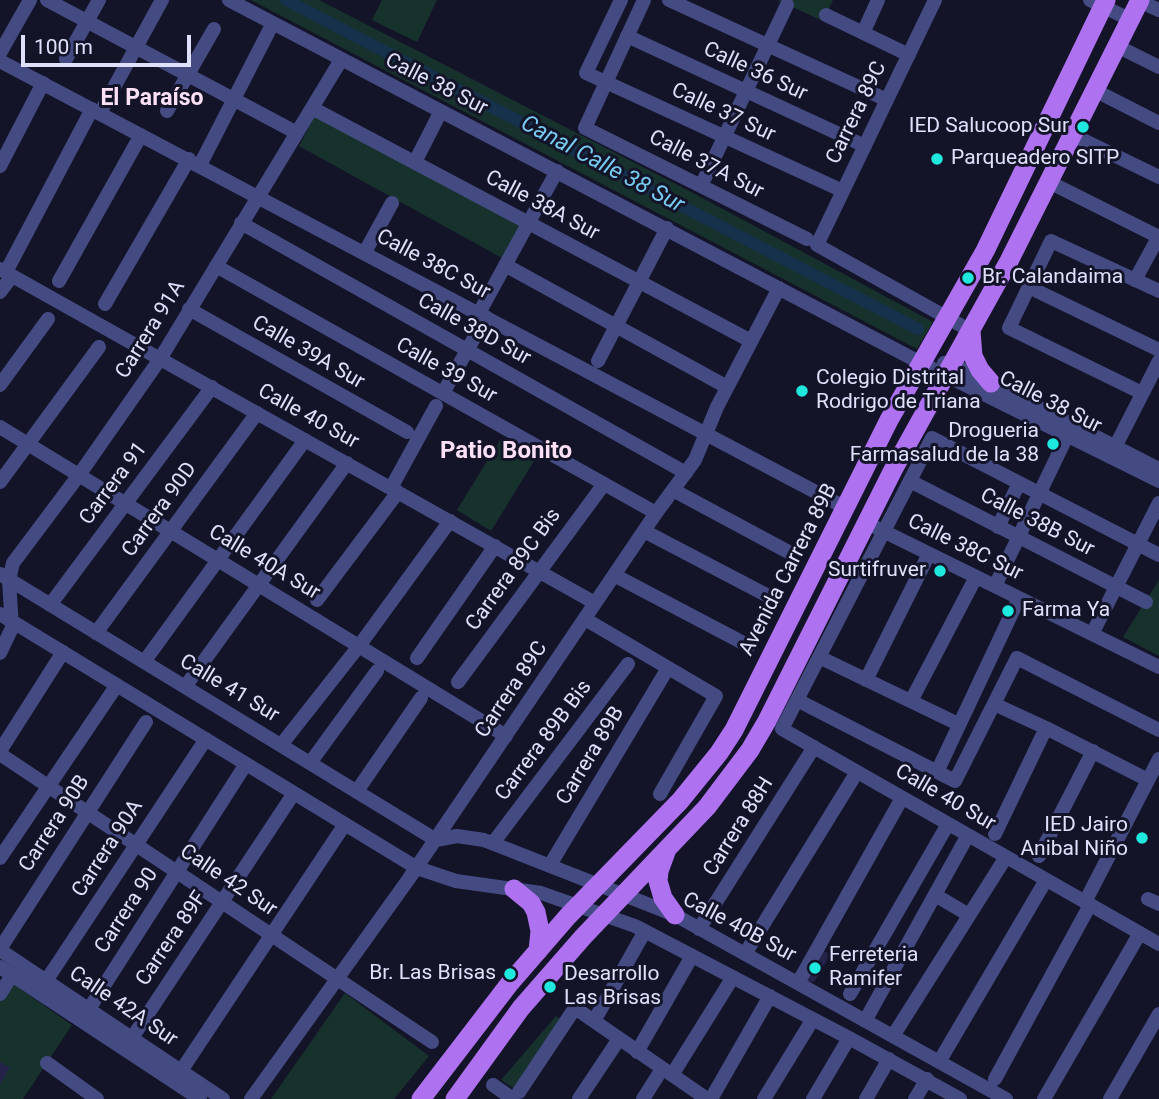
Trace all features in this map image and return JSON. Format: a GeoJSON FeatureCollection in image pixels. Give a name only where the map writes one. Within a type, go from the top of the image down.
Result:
{"type":"FeatureCollection","features":[{"type":"Feature","properties":{"kind":"main road","name":"Avenida Carrera 89B"},"geometry":{"type":"LineString","coordinates":[[421,1099],[538,951],[680,801],[719,753],[745,710],[889,420],[985,251],[1100,2]]}},
{"type":"Feature","properties":{"kind":"main road"},"geometry":{"type":"LineString","coordinates":[[455,1099],[521,1008],[605,914],[707,807],[750,750],[875,527],[949,369],[1141,7]]}},
{"type":"Feature","properties":{"kind":"main road"},"geometry":{"type":"LineString","coordinates":[[971,331],[973,356],[991,383]]}},
{"type":"Feature","properties":{"kind":"main road"},"geometry":{"type":"LineString","coordinates":[[668,849],[659,870],[658,881],[660,891],[675,915]]}},
{"type":"Feature","properties":{"kind":"main road"},"geometry":{"type":"LineString","coordinates":[[514,889],[531,903],[536,912],[540,931],[538,951]]}},
{"type":"Feature","properties":{"kind":"street"},"geometry":{"type":"LineString","coordinates":[[0,53],[30,0]]}},
{"type":"Feature","properties":{"kind":"street"},"geometry":{"type":"LineString","coordinates":[[47,0],[297,133]]}},
{"type":"Feature","properties":{"kind":"street"},"geometry":{"type":"LineString","coordinates":[[66,59],[99,0]]}},
{"type":"Feature","properties":{"kind":"street"},"geometry":{"type":"LineString","coordinates":[[0,292],[6,272],[162,0]]}},
{"type":"Feature","properties":{"kind":"street","name":"Calle 38 Sur"},"geometry":{"type":"LineString","coordinates":[[229,0],[921,363],[991,383],[1159,481]]}},
{"type":"Feature","properties":{"kind":"street","name":"Calle 37 Sur"},"geometry":{"type":"LineString","coordinates":[[621,0],[586,73],[843,191]]}},
{"type":"Feature","properties":{"kind":"street"},"geometry":{"type":"LineString","coordinates":[[606,82],[644,0]]}},
{"type":"Feature","properties":{"kind":"street"},"geometry":{"type":"LineString","coordinates":[[668,0],[887,100]]}},
{"type":"Feature","properties":{"kind":"street"},"geometry":{"type":"LineString","coordinates":[[863,33],[878,0]]}},
{"type":"Feature","properties":{"kind":"street","name":"Carrera 89C"},"geometry":{"type":"LineString","coordinates":[[812,242],[843,191],[935,0]]}},
{"type":"Feature","properties":{"kind":"street"},"geometry":{"type":"LineString","coordinates":[[1100,2],[1141,7]]}},
{"type":"Feature","properties":{"kind":"street"},"geometry":{"type":"LineString","coordinates":[[701,186],[787,5]]}},
{"type":"Feature","properties":{"kind":"street"},"geometry":{"type":"LineString","coordinates":[[826,15],[909,55]]}},
{"type":"Feature","properties":{"kind":"street"},"geometry":{"type":"LineString","coordinates":[[105,304],[234,100],[273,23]]}},
{"type":"Feature","properties":{"kind":"street"},"geometry":{"type":"LineString","coordinates":[[167,111],[214,29]]}},
{"type":"Feature","properties":{"kind":"street","name":"Calle 36 Sur"},"geometry":{"type":"LineString","coordinates":[[627,36],[865,146]]}},
{"type":"Feature","properties":{"kind":"street"},"geometry":{"type":"LineString","coordinates":[[1127,51],[1159,67]]}},
{"type":"Feature","properties":{"kind":"street","name":"Carrera 91A"},"geometry":{"type":"LineString","coordinates":[[5,577],[160,359],[341,60]]}},
{"type":"Feature","properties":{"kind":"street","name":"Calle 38C Sur"},"geometry":{"type":"LineString","coordinates":[[0,61],[846,509]]}},
{"type":"Feature","properties":{"kind":"street","name":"Calle 37A Sur"},"geometry":{"type":"LineString","coordinates":[[606,82],[585,128],[812,242],[971,331]]}},
{"type":"Feature","properties":{"kind":"street"},"geometry":{"type":"LineString","coordinates":[[0,166],[44,83]]}},
{"type":"Feature","properties":{"kind":"street"},"geometry":{"type":"LineString","coordinates":[[1104,95],[1159,123]]}},
{"type":"Feature","properties":{"kind":"street","name":"Calle 38A Sur"},"geometry":{"type":"LineString","coordinates":[[312,108],[751,341]]}},
{"type":"Feature","properties":{"kind":"street"},"geometry":{"type":"LineString","coordinates":[[415,162],[441,111]]}},
{"type":"Feature","properties":{"kind":"street"},"geometry":{"type":"LineString","coordinates":[[59,281],[141,135]]}},
{"type":"Feature","properties":{"kind":"street"},"geometry":{"type":"LineString","coordinates":[[1081,139],[1159,177]]}},
{"type":"Feature","properties":{"kind":"street"},"geometry":{"type":"LineString","coordinates":[[317,600],[394,490],[467,350],[505,265],[557,171]]}},
{"type":"Feature","properties":{"kind":"street"},"geometry":{"type":"LineString","coordinates":[[1057,186],[1159,236],[1135,280]]}},
{"type":"Feature","properties":{"kind":"street"},"geometry":{"type":"LineString","coordinates":[[365,252],[392,203]]}},
{"type":"Feature","properties":{"kind":"street","name":"Calle 38D Sur"},"geometry":{"type":"LineString","coordinates":[[241,223],[686,472]]}},
{"type":"Feature","properties":{"kind":"street"},"geometry":{"type":"LineString","coordinates":[[598,360],[667,228]]}},
{"type":"Feature","properties":{"kind":"street"},"geometry":{"type":"LineString","coordinates":[[1142,393],[1009,328],[1051,241],[1159,290]]}},
{"type":"Feature","properties":{"kind":"street"},"geometry":{"type":"LineString","coordinates":[[505,265],[727,387]]}},
{"type":"Feature","properties":{"kind":"street","name":"Calle 39 Sur"},"geometry":{"type":"LineString","coordinates":[[216,266],[440,399],[656,513]]}},
{"type":"Feature","properties":{"kind":"street","name":"Calle 40 Sur"},"geometry":{"type":"LineString","coordinates":[[6,272],[595,603]]}},
{"type":"Feature","properties":{"kind":"street","name":"Carrera 89C"},"geometry":{"type":"LineString","coordinates":[[251,1099],[339,980],[656,513],[699,454],[727,387],[779,288]]}},
{"type":"Feature","properties":{"kind":"street"},"geometry":{"type":"LineString","coordinates":[[1037,291],[1159,350]]}},
{"type":"Feature","properties":{"kind":"street","name":"Calle 39A Sur"},"geometry":{"type":"LineString","coordinates":[[190,309],[407,432]]}},
{"type":"Feature","properties":{"kind":"street"},"geometry":{"type":"LineString","coordinates":[[0,385],[48,319]]}},
{"type":"Feature","properties":{"kind":"street"},"geometry":{"type":"LineString","coordinates":[[0,482],[99,347]]}},
{"type":"Feature","properties":{"kind":"street"},"geometry":{"type":"LineString","coordinates":[[1113,452],[1159,361]]}},
{"type":"Feature","properties":{"kind":"street","name":"Calle 38 Sur"},"geometry":{"type":"LineString","coordinates":[[949,369],[1068,436],[1159,468]]}},
{"type":"Feature","properties":{"kind":"street","name":"Carrera 91"},"geometry":{"type":"LineString","coordinates":[[50,605],[212,387]]}},
{"type":"Feature","properties":{"kind":"street","name":"Carrera 90D"},"geometry":{"type":"LineString","coordinates":[[96,633],[257,413]]}},
{"type":"Feature","properties":{"kind":"street","name":"Calle 40A Sur"},"geometry":{"type":"LineString","coordinates":[[0,427],[506,736]]}},
{"type":"Feature","properties":{"kind":"street"},"geometry":{"type":"LineString","coordinates":[[995,586],[1068,436]]}},
{"type":"Feature","properties":{"kind":"street"},"geometry":{"type":"LineString","coordinates":[[1159,555],[932,438],[910,481],[875,527],[819,657],[797,700],[955,781],[1017,658],[1159,730]]}},
{"type":"Feature","properties":{"kind":"street"},"geometry":{"type":"LineString","coordinates":[[144,662],[305,440]]}},
{"type":"Feature","properties":{"kind":"street"},"geometry":{"type":"LineString","coordinates":[[185,687],[347,463]]}},
{"type":"Feature","properties":{"kind":"street","name":"Calle 38B Sur"},"geometry":{"type":"LineString","coordinates":[[910,481],[1146,602]]}},
{"type":"Feature","properties":{"kind":"street"},"geometry":{"type":"LineString","coordinates":[[998,527],[1019,483]]}},
{"type":"Feature","properties":{"kind":"street","name":"Carrera 89C Bis"},"geometry":{"type":"LineString","coordinates":[[458,682],[604,484]]}},
{"type":"Feature","properties":{"kind":"street"},"geometry":{"type":"LineString","coordinates":[[673,489],[794,555]]}},
{"type":"Feature","properties":{"kind":"street"},"geometry":{"type":"LineString","coordinates":[[1092,634],[1159,503]]}},
{"type":"Feature","properties":{"kind":"street"},"geometry":{"type":"LineString","coordinates":[[281,745],[359,646],[450,521]]}},
{"type":"Feature","properties":{"kind":"street","name":"Calle 38C Sur"},"geometry":{"type":"LineString","coordinates":[[875,527],[1159,667]]}},
{"type":"Feature","properties":{"kind":"street"},"geometry":{"type":"LineString","coordinates":[[644,531],[772,598]]}},
{"type":"Feature","properties":{"kind":"street"},"geometry":{"type":"LineString","coordinates":[[417,658],[495,546]]}},
{"type":"Feature","properties":{"kind":"street"},"geometry":{"type":"LineString","coordinates":[[866,680],[929,554]]}},
{"type":"Feature","properties":{"kind":"street"},"geometry":{"type":"LineString","coordinates":[[614,575],[749,646]]}},
{"type":"Feature","properties":{"kind":"street"},"geometry":{"type":"LineString","coordinates":[[0,653],[11,634],[6,618],[5,577]]}},
{"type":"Feature","properties":{"kind":"street","name":"Calle 41 Sur"},"geometry":{"type":"LineString","coordinates":[[5,577],[436,839]]}},
{"type":"Feature","properties":{"kind":"street"},"geometry":{"type":"LineString","coordinates":[[911,701],[976,577]]}},
{"type":"Feature","properties":{"kind":"street"},"geometry":{"type":"LineString","coordinates":[[937,772],[1019,598]]}},
{"type":"Feature","properties":{"kind":"street"},"geometry":{"type":"LineString","coordinates":[[6,618],[416,868],[456,881],[541,893],[605,914],[645,931],[770,996],[960,1099]]}},
{"type":"Feature","properties":{"kind":"street"},"geometry":{"type":"LineString","coordinates":[[584,619],[716,696],[660,794]]}},
{"type":"Feature","properties":{"kind":"street"},"geometry":{"type":"LineString","coordinates":[[0,752],[63,652]]}},
{"type":"Feature","properties":{"kind":"street"},"geometry":{"type":"LineString","coordinates":[[819,657],[954,722]]}},
{"type":"Feature","properties":{"kind":"street","name":"Carrera 89B Bis"},"geometry":{"type":"LineString","coordinates":[[493,843],[628,664]]}},
{"type":"Feature","properties":{"kind":"street","name":"Carrera 89B"},"geometry":{"type":"LineString","coordinates":[[550,865],[668,668]]}},
{"type":"Feature","properties":{"kind":"street"},"geometry":{"type":"LineString","coordinates":[[310,763],[377,671]]}},
{"type":"Feature","properties":{"kind":"street"},"geometry":{"type":"LineString","coordinates":[[0,858],[117,685]]}},
{"type":"Feature","properties":{"kind":"street"},"geometry":{"type":"LineString","coordinates":[[357,791],[421,698]]}},
{"type":"Feature","properties":{"kind":"street","name":"Calle 40 Sur"},"geometry":{"type":"LineString","coordinates":[[797,700],[782,729],[1159,944]]}},
{"type":"Feature","properties":{"kind":"street"},"geometry":{"type":"LineString","coordinates":[[994,704],[1046,727],[1148,780]]}},
{"type":"Feature","properties":{"kind":"street","name":"Carrera 90B"},"geometry":{"type":"LineString","coordinates":[[0,950],[146,722]]}},
{"type":"Feature","properties":{"kind":"street"},"geometry":{"type":"LineString","coordinates":[[995,834],[1046,727]]}},
{"type":"Feature","properties":{"kind":"street","name":"Carrera 90A"},"geometry":{"type":"LineString","coordinates":[[46,981],[206,739]]}},
{"type":"Feature","properties":{"kind":"street","name":"Carrera 88H"},"geometry":{"type":"LineString","coordinates":[[699,929],[814,747]]}},
{"type":"Feature","properties":{"kind":"street"},"geometry":{"type":"LineString","coordinates":[[1039,856],[1093,751]]}},
{"type":"Feature","properties":{"kind":"street","name":"Calle 42 Sur"},"geometry":{"type":"LineString","coordinates":[[0,752],[432,1042]]}},
{"type":"Feature","properties":{"kind":"street"},"geometry":{"type":"LineString","coordinates":[[995,1079],[1088,904],[1159,759]]}},
{"type":"Feature","properties":{"kind":"street","name":"Carrera 90"},"geometry":{"type":"LineString","coordinates":[[89,1009],[246,764]]}},
{"type":"Feature","properties":{"kind":"street"},"geometry":{"type":"LineString","coordinates":[[745,954],[857,772]]}},
{"type":"Feature","properties":{"kind":"street","name":"Carrera 89F"},"geometry":{"type":"LineString","coordinates":[[132,1038],[294,793]]}},
{"type":"Feature","properties":{"kind":"street"},"geometry":{"type":"LineString","coordinates":[[798,984],[902,798]]}},
{"type":"Feature","properties":{"kind":"street"},"geometry":{"type":"LineString","coordinates":[[181,1071],[345,824]]}},
{"type":"Feature","properties":{"kind":"street"},"geometry":{"type":"LineString","coordinates":[[850,994],[948,824]]}},
{"type":"Feature","properties":{"kind":"street"},"geometry":{"type":"LineString","coordinates":[[865,1021],[968,835]]}},
{"type":"Feature","properties":{"kind":"street","name":"Calle 40B Sur"},"geometry":{"type":"LineString","coordinates":[[436,839],[465,836],[493,843],[675,915],[1006,1099]]}},
{"type":"Feature","properties":{"kind":"street"},"geometry":{"type":"LineString","coordinates":[[893,1036],[1006,857]]}},
{"type":"Feature","properties":{"kind":"street"},"geometry":{"type":"LineString","coordinates":[[939,1062],[1046,880]]}},
{"type":"Feature","properties":{"kind":"street"},"geometry":{"type":"LineString","coordinates":[[935,895],[969,915]]}},
{"type":"Feature","properties":{"kind":"street"},"geometry":{"type":"LineString","coordinates":[[594,1021],[645,931]]}},
{"type":"Feature","properties":{"kind":"street"},"geometry":{"type":"LineString","coordinates":[[1044,1099],[1140,933]]}},
{"type":"Feature","properties":{"kind":"street","name":"Calle 42A Sur"},"geometry":{"type":"LineString","coordinates":[[0,950],[30,978],[200,1099]]}},
{"type":"Feature","properties":{"kind":"street"},"geometry":{"type":"LineString","coordinates":[[638,1052],[692,956]]}},
{"type":"Feature","properties":{"kind":"street"},"geometry":{"type":"LineString","coordinates":[[0,994],[6,971]]}},
{"type":"Feature","properties":{"kind":"street","name":"Calle 42A Sur"},"geometry":{"type":"LineString","coordinates":[[6,971],[46,981],[223,1099]]}},
{"type":"Feature","properties":{"kind":"street"},"geometry":{"type":"LineString","coordinates":[[643,1099],[667,1072],[733,977]]}},
{"type":"Feature","properties":{"kind":"street"},"geometry":{"type":"LineString","coordinates":[[494,1085],[516,1096],[575,1008],[709,1099],[770,996]]}},
{"type":"Feature","properties":{"kind":"street"},"geometry":{"type":"LineString","coordinates":[[1110,1099],[1159,1014]]}},
{"type":"Feature","properties":{"kind":"street"},"geometry":{"type":"LineString","coordinates":[[764,1099],[813,1019]]}},
{"type":"Feature","properties":{"kind":"street"},"geometry":{"type":"LineString","coordinates":[[813,1099],[849,1038]]}},
{"type":"Feature","properties":{"kind":"street"},"geometry":{"type":"LineString","coordinates":[[579,1099],[619,1039]]}},
{"type":"Feature","properties":{"kind":"street"},"geometry":{"type":"LineString","coordinates":[[866,1099],[889,1059]]}},
{"type":"Feature","properties":{"kind":"street"},"geometry":{"type":"LineString","coordinates":[[47,1063],[97,1099]]}},
{"type":"Feature","properties":{"kind":"street"},"geometry":{"type":"LineString","coordinates":[[915,1099],[927,1079]]}},
{"type":"Feature","properties":{"kind":"green space"},"geometry":{"type":"Polygon","coordinates":[[[251,0],[319,0],[695,194],[933,322],[917,349],[251,0]]]}},
{"type":"Feature","properties":{"kind":"green space"},"geometry":{"type":"Polygon","coordinates":[[[382,0],[437,0],[417,42],[372,20],[382,0]]]}},
{"type":"Feature","properties":{"kind":"green space"},"geometry":{"type":"Polygon","coordinates":[[[777,0],[833,0],[823,21],[777,0]]]}},
{"type":"Feature","properties":{"kind":"green space"},"geometry":{"type":"Polygon","coordinates":[[[316,114],[520,225],[502,258],[299,146],[316,114]]]}},
{"type":"Feature","properties":{"kind":"green space"},"geometry":{"type":"Polygon","coordinates":[[[500,440],[534,461],[491,531],[457,510],[500,440]]]}},
{"type":"Feature","properties":{"kind":"green space"},"geometry":{"type":"Polygon","coordinates":[[[1159,580],[1159,656],[1123,637],[1159,580]]]}},
{"type":"Feature","properties":{"kind":"green space"},"geometry":{"type":"Polygon","coordinates":[[[9,981],[72,1025],[23,1099],[0,1099],[0,994],[9,981]]]}},
{"type":"Feature","properties":{"kind":"green space"},"geometry":{"type":"Polygon","coordinates":[[[345,993],[429,1056],[394,1099],[271,1099],[345,993]]]}},
{"type":"Feature","properties":{"kind":"green space"},"geometry":{"type":"Polygon","coordinates":[[[556,1016],[562,1020],[515,1089],[501,1080],[556,1016]]]}},
{"type":"Feature","properties":{"kind":"building","name":"Ferreteria Ramifer"},"geometry":{"type":"Polygon","coordinates":[[[817,949],[831,954],[814,982],[798,983],[817,949]]]}},
{"type":"Feature","properties":{"kind":"building"},"geometry":{"type":"Polygon","coordinates":[[[0,1062],[10,1068],[0,1084],[0,1062]]]}},
{"type":"Feature","properties":{"kind":"waterway","name":"Canal Calle 38 Sur"},"geometry":{"type":"LineString","coordinates":[[286,0],[918,329]]}},
{"type":"Feature","properties":{"kind":"place","name":"IED Salucoop Sur"},"geometry":{"type":"Point","coordinates":[1083,127]}},
{"type":"Feature","properties":{"kind":"place","name":"Parqueadero SITP"},"geometry":{"type":"Point","coordinates":[937,159]}},
{"type":"Feature","properties":{"kind":"place","name":"Br. Calandaima"},"geometry":{"type":"Point","coordinates":[968,278]}},
{"type":"Feature","properties":{"kind":"place","name":"Colegio Distrital Rodrigo de Triana"},"geometry":{"type":"Point","coordinates":[802,391]}},
{"type":"Feature","properties":{"kind":"place","name":"Drogueria Farmasalud de la 38"},"geometry":{"type":"Point","coordinates":[1053,444]}},
{"type":"Feature","properties":{"kind":"place","name":"Surtifruver"},"geometry":{"type":"Point","coordinates":[940,571]}},
{"type":"Feature","properties":{"kind":"place","name":"Farma Ya"},"geometry":{"type":"Point","coordinates":[1008,611]}},
{"type":"Feature","properties":{"kind":"place","name":"IED Jairo Anibal Niño"},"geometry":{"type":"Point","coordinates":[1142,838]}},
{"type":"Feature","properties":{"kind":"place","name":"Ferreteria Ramifer"},"geometry":{"type":"Point","coordinates":[815,968]}},
{"type":"Feature","properties":{"kind":"place","name":"Br. Las Brisas"},"geometry":{"type":"Point","coordinates":[510,974]}},
{"type":"Feature","properties":{"kind":"place","name":"Desarrollo Las Brisas"},"geometry":{"type":"Point","coordinates":[550,987]}},
{"type":"Feature","properties":{"kind":"district","name":"El Paraíso"},"geometry":{"type":"Point","coordinates":[152,99]}},
{"type":"Feature","properties":{"kind":"district","name":"Patio Bonito"},"geometry":{"type":"Point","coordinates":[506,452]}}]}
